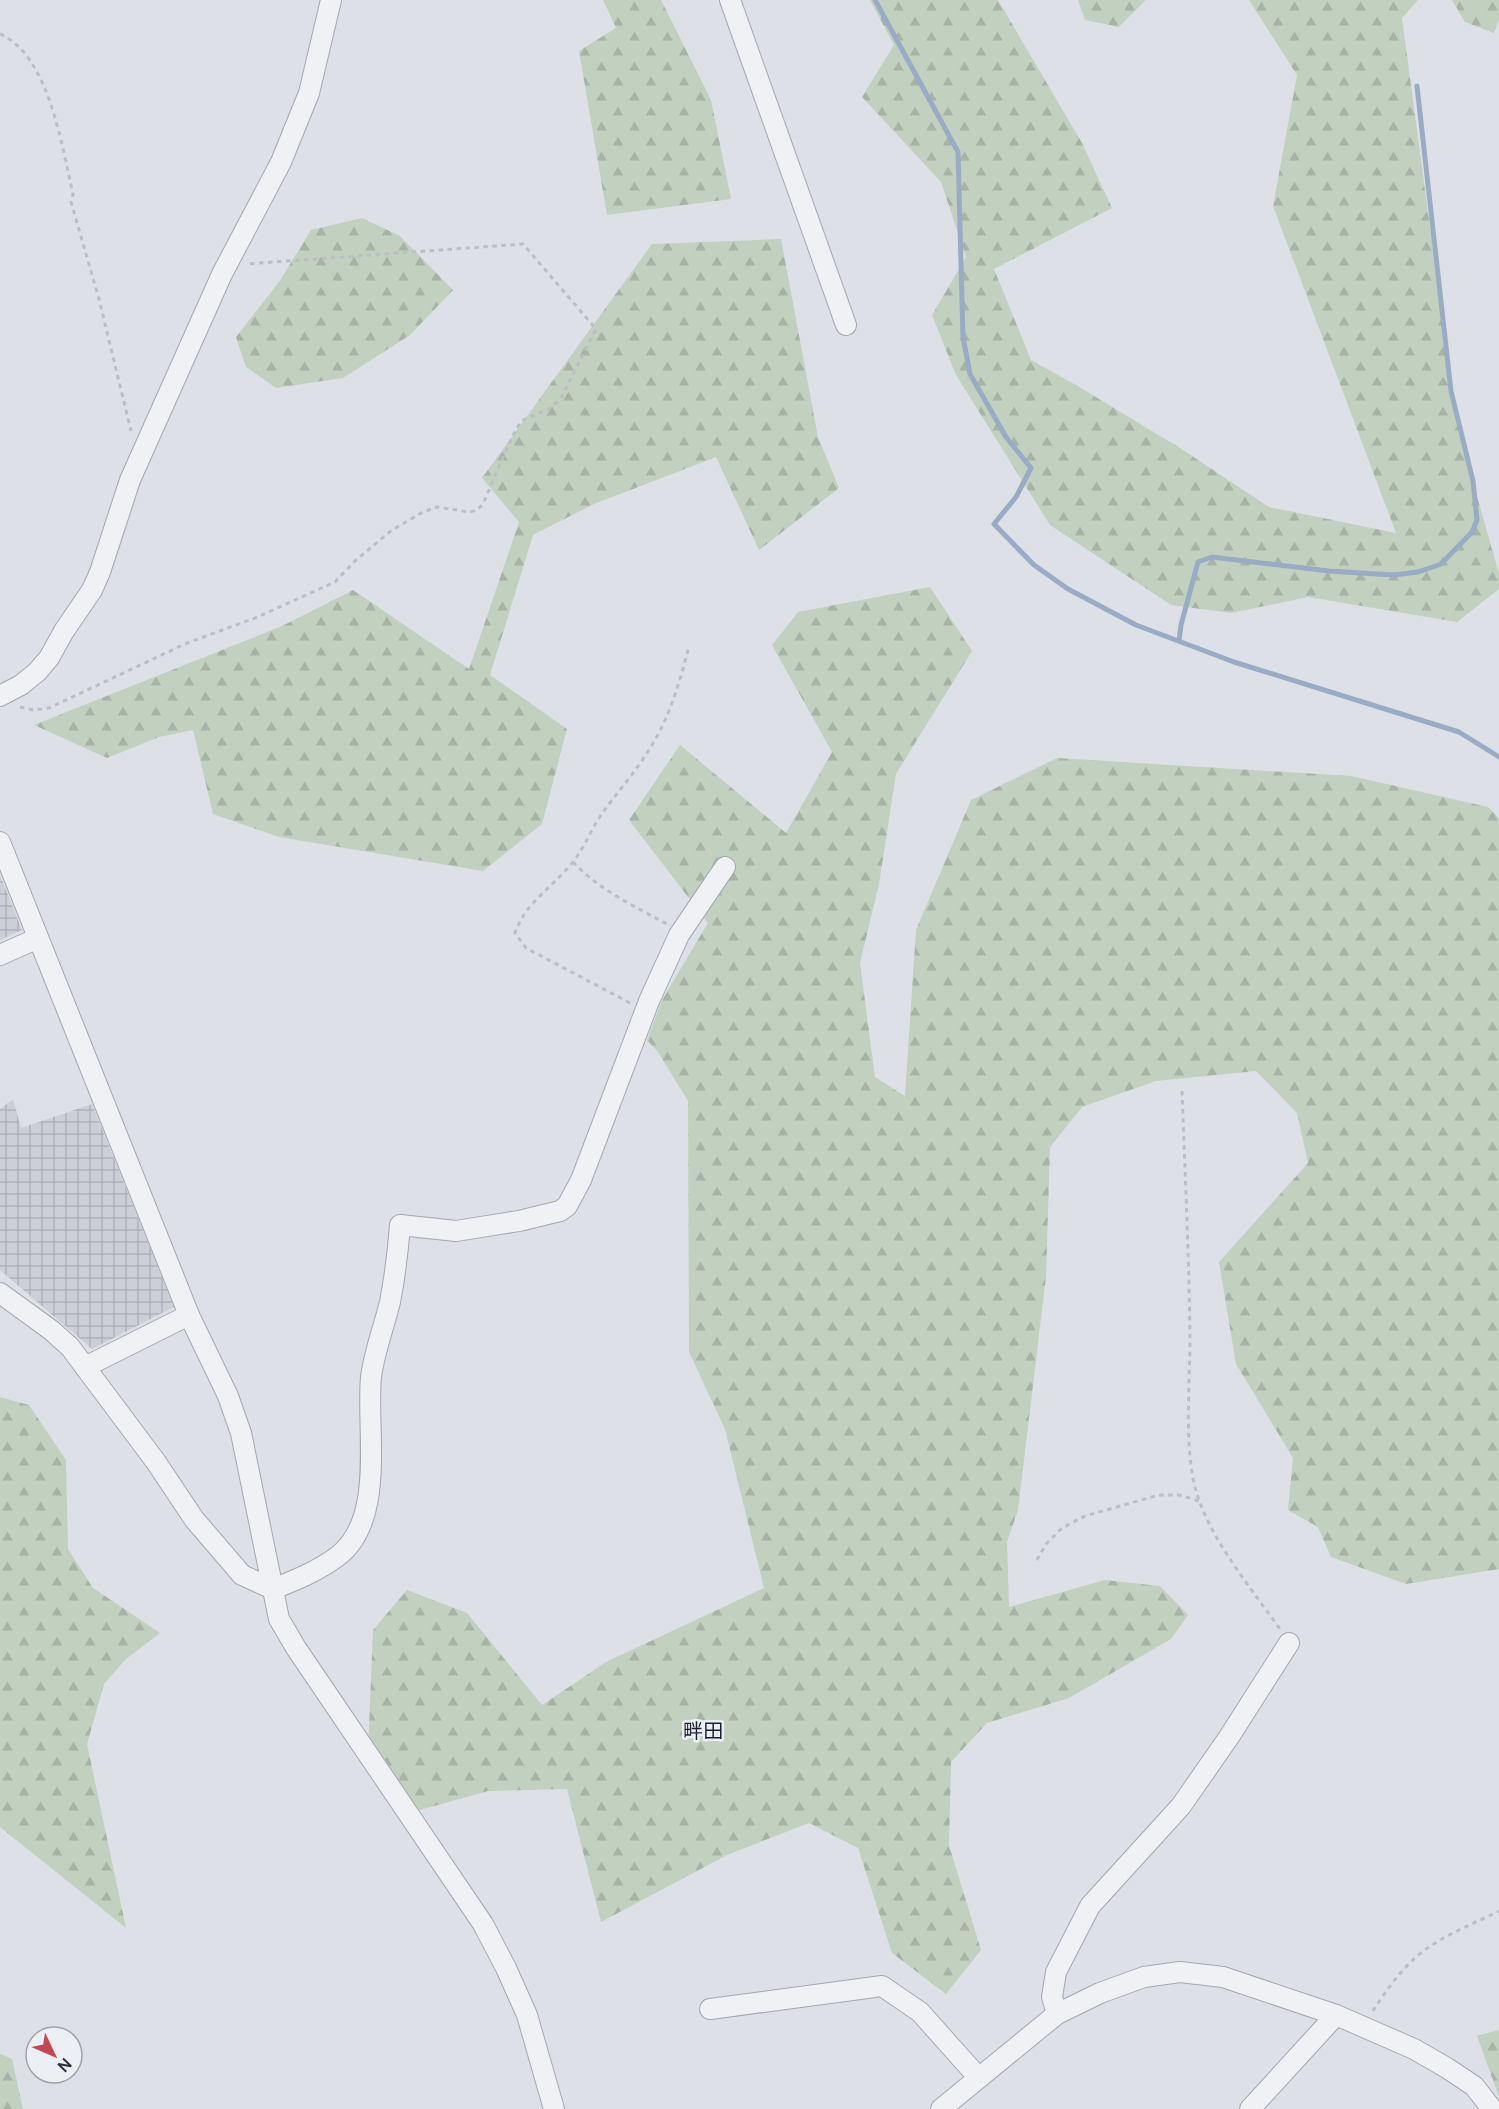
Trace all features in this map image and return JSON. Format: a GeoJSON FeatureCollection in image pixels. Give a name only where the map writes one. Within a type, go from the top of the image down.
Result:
{"type":"FeatureCollection","features":[{"type":"Feature","properties":{"kind":"street"},"geometry":{"type":"LineString","coordinates":[[5,700],[37,672],[49,658],[92,590],[100,573],[130,480],[226,266],[281,162],[309,93],[331,0]]}},
{"type":"Feature","properties":{"kind":"street"},"geometry":{"type":"LineString","coordinates":[[730,0],[846,325]]}},
{"type":"Feature","properties":{"kind":"street"},"geometry":{"type":"LineString","coordinates":[[0,842],[189,1315],[228,1396],[241,1433],[279,1619],[296,1648],[483,1924],[527,2015],[554,2109]]}},
{"type":"Feature","properties":{"kind":"street"},"geometry":{"type":"LineString","coordinates":[[0,1293],[51,1330],[70,1347],[156,1462],[194,1519],[242,1575],[273,1589],[314,1572],[340,1554],[355,1536],[366,1511],[371,1478],[369,1403],[371,1375],[396,1272],[400,1225],[456,1231],[519,1221],[560,1211],[567,1206],[581,1180],[645,1011],[681,932],[725,867]]}},
{"type":"Feature","properties":{"kind":"street"},"geometry":{"type":"LineString","coordinates":[[0,956],[38,938]]}},
{"type":"Feature","properties":{"kind":"street"},"geometry":{"type":"LineString","coordinates":[[86,1367],[189,1315]]}},
{"type":"Feature","properties":{"kind":"street"},"geometry":{"type":"LineString","coordinates":[[1057,2014],[1052,1997],[1056,1972],[1090,1906],[1181,1806],[1229,1737],[1289,1643]]}},
{"type":"Feature","properties":{"kind":"street"},"geometry":{"type":"LineString","coordinates":[[941,2109],[1057,2014],[1100,1993],[1144,1977],[1179,1972],[1223,1977],[1336,2015],[1414,2049],[1474,2086],[1492,2109]]}},
{"type":"Feature","properties":{"kind":"street"},"geometry":{"type":"LineString","coordinates":[[710,2008],[882,1986],[920,2012],[978,2078]]}},
{"type":"Feature","properties":{"kind":"street"},"geometry":{"type":"LineString","coordinates":[[1250,2109],[1336,2015]]}},
{"type":"Feature","properties":{"kind":"path"},"geometry":{"type":"LineString","coordinates":[[0,34],[19,47],[38,71],[54,112],[73,194],[71,202],[99,299],[138,462]]}},
{"type":"Feature","properties":{"kind":"path"},"geometry":{"type":"LineString","coordinates":[[5,700],[33,710],[49,708],[187,643],[255,618],[335,582],[355,561],[392,530],[423,512],[437,507],[470,512],[477,510],[483,504],[521,421],[549,409],[561,398],[596,329],[523,244],[226,266]]}},
{"type":"Feature","properties":{"kind":"path"},"geometry":{"type":"LineString","coordinates":[[645,1011],[526,948],[515,933],[518,923],[527,910],[573,862],[602,814],[651,747],[667,717],[689,645]]}},
{"type":"Feature","properties":{"kind":"path"},"geometry":{"type":"LineString","coordinates":[[573,862],[601,887],[681,932]]}},
{"type":"Feature","properties":{"kind":"path"},"geometry":{"type":"LineString","coordinates":[[1182,1091],[1190,1337],[1190,1454],[1199,1502],[1207,1520],[1240,1573],[1289,1643]]}},
{"type":"Feature","properties":{"kind":"path"},"geometry":{"type":"LineString","coordinates":[[1037,1560],[1046,1544],[1062,1528],[1085,1516],[1159,1495],[1180,1495],[1199,1502]]}},
{"type":"Feature","properties":{"kind":"path"},"geometry":{"type":"LineString","coordinates":[[1363,2028],[1384,1993],[1416,1957],[1445,1938],[1499,1911]]}},
{"type":"Feature","properties":{"kind":"shaded area"},"geometry":{"type":"Polygon","coordinates":[[[0,875],[22,930],[0,940],[0,875]]]}},
{"type":"Feature","properties":{"kind":"shaded area"},"geometry":{"type":"Polygon","coordinates":[[[13,1099],[21,1128],[92,1104],[174,1307],[92,1349],[0,1270],[0,1109],[13,1099]]]}},
{"type":"Feature","properties":{"kind":"green space"},"geometry":{"type":"Polygon","coordinates":[[[603,0],[661,0],[711,100],[731,199],[607,215],[579,51],[616,28],[603,0]]]}},
{"type":"Feature","properties":{"kind":"green space"},"geometry":{"type":"Polygon","coordinates":[[[870,0],[998,0],[1082,143],[1112,208],[994,269],[1031,360],[1180,448],[1269,507],[1396,533],[1273,206],[1297,75],[1249,0],[1418,0],[1402,18],[1456,422],[1499,574],[1499,589],[1457,622],[1308,597],[1231,613],[1171,605],[1050,525],[956,375],[932,315],[966,257],[941,182],[862,97],[894,45],[870,0]]]}},
{"type":"Feature","properties":{"kind":"green space"},"geometry":{"type":"Polygon","coordinates":[[[1078,0],[1146,0],[1119,27],[1085,20],[1078,0]]]}},
{"type":"Feature","properties":{"kind":"green space"},"geometry":{"type":"Polygon","coordinates":[[[1452,0],[1499,0],[1499,20],[1494,33],[1465,22],[1452,0]]]}},
{"type":"Feature","properties":{"kind":"green space"},"geometry":{"type":"Polygon","coordinates":[[[362,218],[400,236],[453,290],[410,335],[343,378],[276,388],[246,367],[236,337],[279,282],[311,230],[362,218]]]}},
{"type":"Feature","properties":{"kind":"green space"},"geometry":{"type":"Polygon","coordinates":[[[781,239],[818,437],[839,488],[759,550],[716,457],[594,504],[533,535],[490,675],[567,729],[542,824],[483,871],[279,837],[213,814],[193,730],[159,737],[107,758],[34,725],[282,626],[353,590],[469,669],[519,522],[482,478],[652,244],[781,239]]]}},
{"type":"Feature","properties":{"kind":"green space"},"geometry":{"type":"Polygon","coordinates":[[[930,587],[972,651],[896,774],[879,884],[860,963],[875,1077],[905,1096],[916,930],[971,800],[1057,758],[1351,776],[1488,807],[1499,818],[1499,1569],[1406,1584],[1331,1557],[1318,1527],[1288,1510],[1293,1458],[1236,1364],[1219,1262],[1308,1163],[1297,1113],[1256,1071],[1156,1081],[1082,1107],[1050,1147],[1046,1277],[1018,1510],[1007,1542],[1009,1607],[1105,1580],[1160,1586],[1188,1615],[1171,1639],[1069,1698],[987,1723],[951,1762],[949,1845],[981,1950],[946,1994],[892,1953],[858,1848],[809,1823],[727,1855],[601,1922],[567,1789],[488,1791],[420,1810],[377,1776],[368,1753],[373,1630],[407,1590],[467,1613],[542,1705],[606,1662],[764,1588],[725,1429],[689,1352],[688,1101],[658,1052],[647,1040],[662,1000],[708,923],[629,820],[680,745],[786,833],[832,752],[772,645],[798,612],[930,587]]]}},
{"type":"Feature","properties":{"kind":"green space"},"geometry":{"type":"Polygon","coordinates":[[[0,1397],[29,1405],[66,1460],[68,1549],[93,1588],[160,1633],[125,1660],[104,1684],[87,1744],[126,1928],[0,1827],[0,1397]]]}},
{"type":"Feature","properties":{"kind":"green space"},"geometry":{"type":"Polygon","coordinates":[[[1499,2030],[1499,2097],[1477,2036],[1499,2030]]]}},
{"type":"Feature","properties":{"kind":"green space"},"geometry":{"type":"Polygon","coordinates":[[[0,2054],[12,2059],[23,2109],[0,2109],[0,2054]]]}},
{"type":"Feature","properties":{"kind":"waterway"},"geometry":{"type":"LineString","coordinates":[[875,0],[958,152],[963,337],[970,374],[1006,437],[1031,468],[1016,497],[994,524],[1034,565],[1068,589],[1136,625],[1234,662],[1459,732],[1499,757]]}},
{"type":"Feature","properties":{"kind":"waterway"},"geometry":{"type":"LineString","coordinates":[[1179,641],[1198,562],[1212,557],[1329,571],[1393,575],[1418,572],[1441,564],[1472,532],[1477,520],[1473,481],[1451,391],[1417,86]]}},
{"type":"Feature","properties":{"kind":"district","name":"畔田"},"geometry":{"type":"Point","coordinates":[703,1730]}}]}
